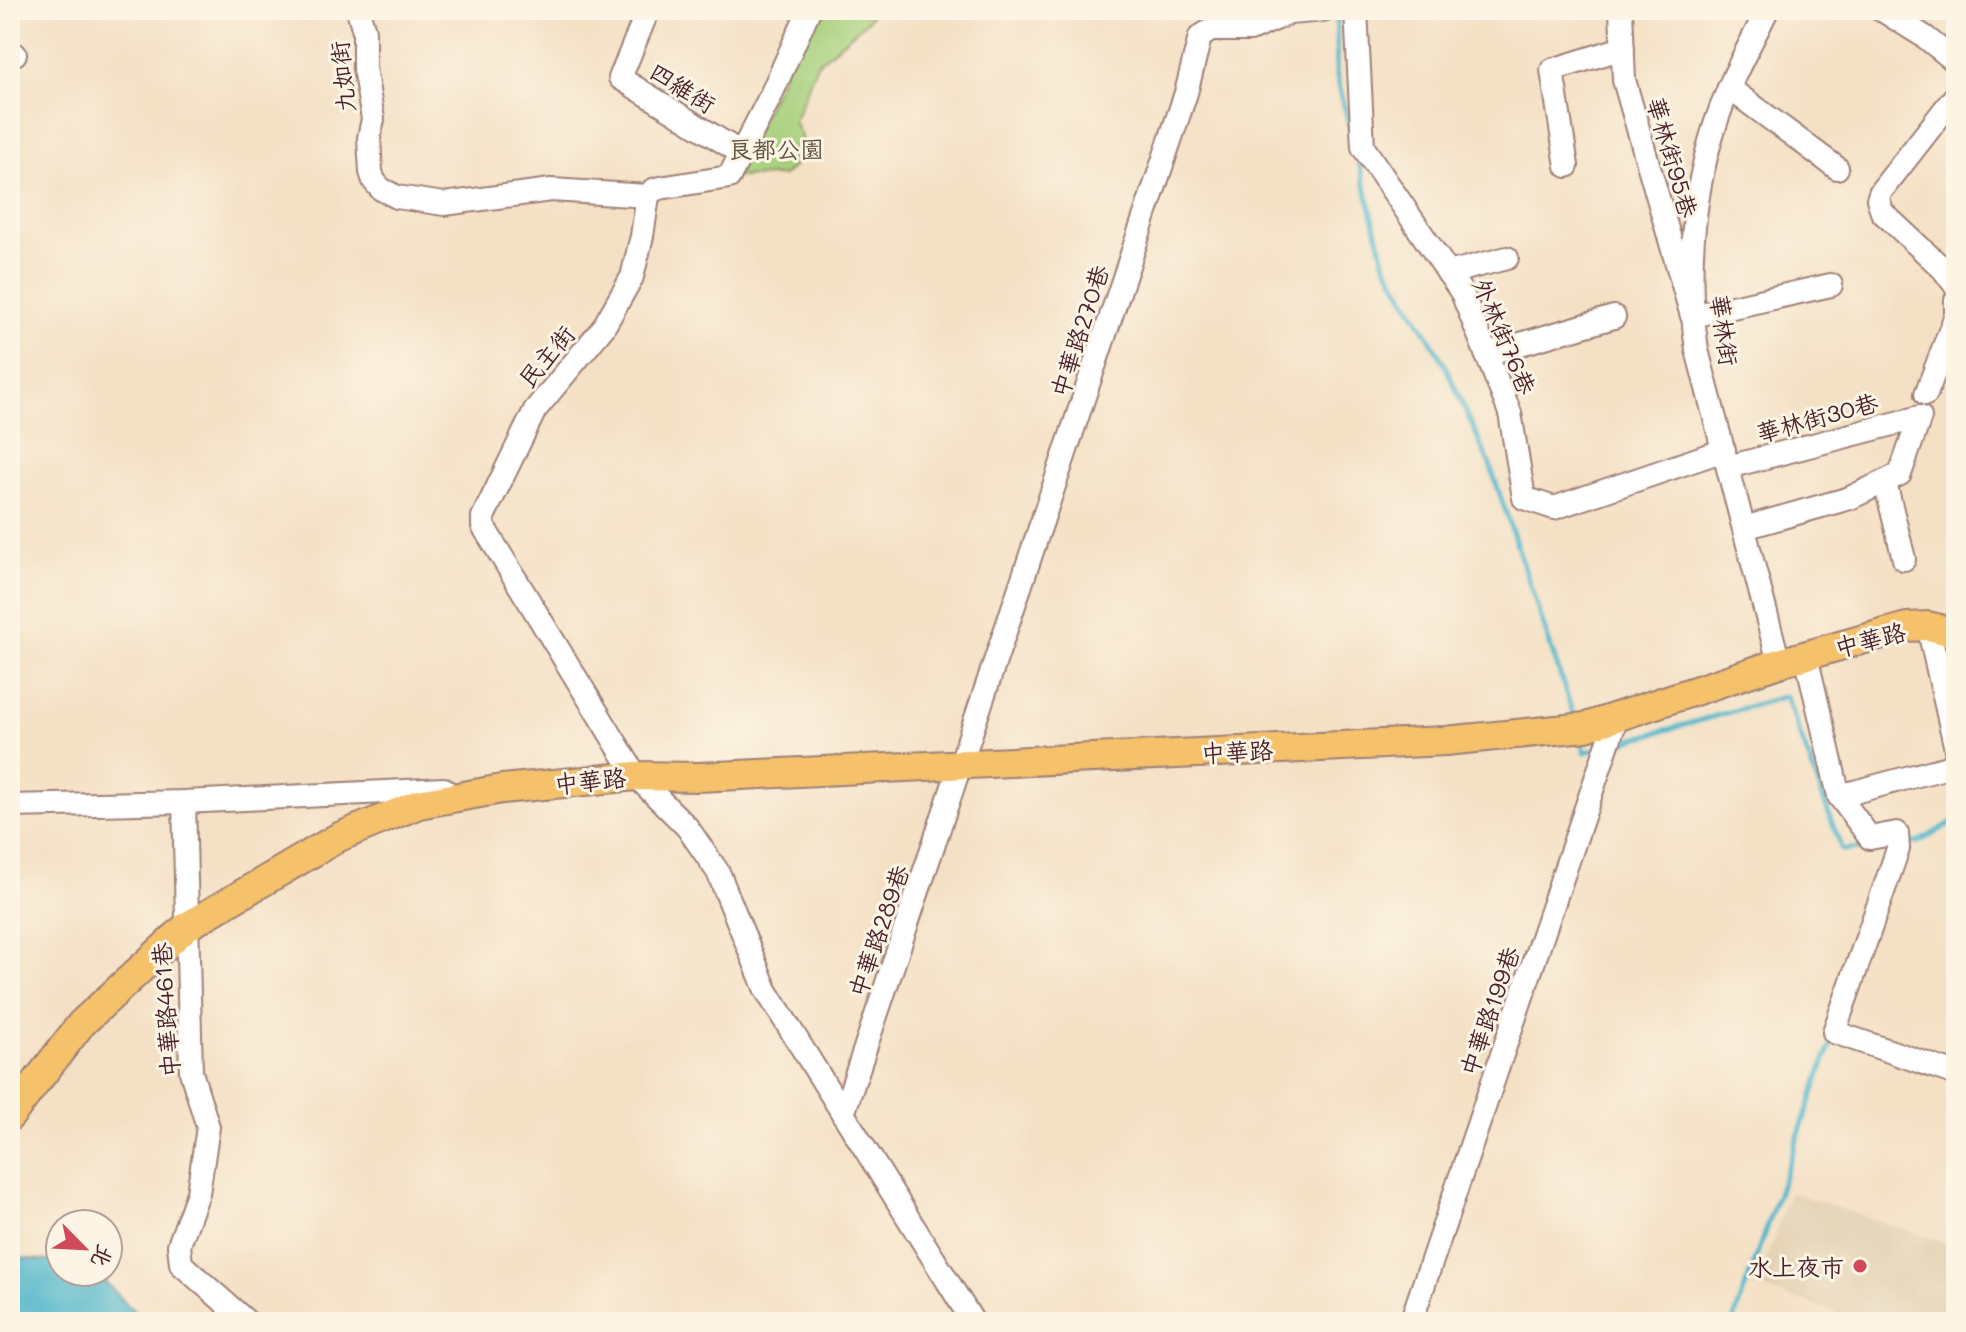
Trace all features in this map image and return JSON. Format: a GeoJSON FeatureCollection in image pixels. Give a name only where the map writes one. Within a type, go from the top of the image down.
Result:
{"type":"FeatureCollection","features":[{"type":"Feature","properties":{"kind":"main road","name":"中華路"},"geometry":{"type":"LineString","coordinates":[[10,1116],[81,1024],[186,927],[339,837],[419,804],[502,789],[636,776],[698,777],[1445,741],[1586,727],[1792,659],[1907,627],[1946,629]]}},
{"type":"Feature","properties":{"kind":"street","name":"九如街"},"geometry":{"type":"LineString","coordinates":[[358,10],[364,31],[364,68],[373,119],[369,138],[371,172],[381,189],[397,197],[444,204],[551,190],[648,196]]}},
{"type":"Feature","properties":{"kind":"street","name":"四維街"},"geometry":{"type":"LineString","coordinates":[[648,10],[620,78],[741,153]]}},
{"type":"Feature","properties":{"kind":"street"},"geometry":{"type":"LineString","coordinates":[[648,196],[660,188],[729,177],[809,10]]}},
{"type":"Feature","properties":{"kind":"street","name":"中華路270巷"},"geometry":{"type":"LineString","coordinates":[[962,764],[1186,93],[1200,37],[1211,30],[1250,30],[1289,13],[1324,10]]}},
{"type":"Feature","properties":{"kind":"street","name":"外林街76巷"},"geometry":{"type":"LineString","coordinates":[[1356,10],[1363,147],[1462,293],[1510,413],[1524,498],[1554,508],[1726,459]]}},
{"type":"Feature","properties":{"kind":"street","name":"華林街95巷"},"geometry":{"type":"LineString","coordinates":[[1621,10],[1624,80],[1692,316]]}},
{"type":"Feature","properties":{"kind":"street","name":"華林街"},"geometry":{"type":"LineString","coordinates":[[1767,10],[1729,88],[1707,149],[1693,225],[1692,316],[1697,350],[1744,528],[1839,796]]}},
{"type":"Feature","properties":{"kind":"street"},"geometry":{"type":"LineString","coordinates":[[1882,10],[1925,37],[1956,62]]}},
{"type":"Feature","properties":{"kind":"street"},"geometry":{"type":"LineString","coordinates":[[1567,166],[1552,70],[1623,48]]}},
{"type":"Feature","properties":{"kind":"street"},"geometry":{"type":"LineString","coordinates":[[1729,88],[1837,168]]}},
{"type":"Feature","properties":{"kind":"street"},"geometry":{"type":"LineString","coordinates":[[1956,95],[1881,191],[1878,199],[1882,212],[1943,269],[1956,286]]}},
{"type":"Feature","properties":{"kind":"street","name":"民主街"},"geometry":{"type":"LineString","coordinates":[[636,776],[483,526],[483,517],[535,410],[603,328],[632,277],[648,196]]}},
{"type":"Feature","properties":{"kind":"street"},"geometry":{"type":"LineString","coordinates":[[1448,273],[1507,258]]}},
{"type":"Feature","properties":{"kind":"street"},"geometry":{"type":"LineString","coordinates":[[1692,316],[1831,285]]}},
{"type":"Feature","properties":{"kind":"street"},"geometry":{"type":"LineString","coordinates":[[1926,394],[1956,315],[1956,300]]}},
{"type":"Feature","properties":{"kind":"street"},"geometry":{"type":"LineString","coordinates":[[1486,354],[1614,317]]}},
{"type":"Feature","properties":{"kind":"street","name":"華林街30巷"},"geometry":{"type":"LineString","coordinates":[[1726,459],[1920,417],[1900,474],[1885,482]]}},
{"type":"Feature","properties":{"kind":"street"},"geometry":{"type":"LineString","coordinates":[[1744,528],[1850,498],[1885,482],[1904,559]]}},
{"type":"Feature","properties":{"kind":"street"},"geometry":{"type":"LineString","coordinates":[[1946,629],[1956,749]]}},
{"type":"Feature","properties":{"kind":"street","name":"中華路199巷"},"geometry":{"type":"LineString","coordinates":[[1411,1322],[1617,717]]}},
{"type":"Feature","properties":{"kind":"street"},"geometry":{"type":"LineString","coordinates":[[1956,757],[1952,766],[1839,796],[1870,838],[1897,833],[1898,849],[1834,1032],[1956,1074]]}},
{"type":"Feature","properties":{"kind":"street","name":"中華路289巷"},"geometry":{"type":"LineString","coordinates":[[843,1114],[962,764]]}},
{"type":"Feature","properties":{"kind":"street"},"geometry":{"type":"LineString","coordinates":[[636,776],[687,827],[718,872],[766,990],[973,1322]]}},
{"type":"Feature","properties":{"kind":"street","name":"中華路"},"geometry":{"type":"LineString","coordinates":[[10,806],[502,789]]}},
{"type":"Feature","properties":{"kind":"street","name":"中華路461巷"},"geometry":{"type":"LineString","coordinates":[[184,802],[191,1072],[208,1127],[198,1193],[179,1245],[181,1264],[247,1322]]}},
{"type":"Feature","properties":{"kind":"shaded area","name":"水上夜市"},"geometry":{"type":"Polygon","coordinates":[[[1790,1192],[1956,1246],[1956,1322],[1863,1322],[1757,1286],[1790,1192]]]}},
{"type":"Feature","properties":{"kind":"green space","name":"良都公園"},"geometry":{"type":"Polygon","coordinates":[[[813,10],[875,10],[867,21],[817,64],[794,122],[803,146],[797,163],[783,176],[734,177],[813,10]]]}},
{"type":"Feature","properties":{"kind":"water"},"geometry":{"type":"Polygon","coordinates":[[[10,1257],[44,1260],[44,1288],[111,1288],[145,1322],[10,1322],[10,1257]]]}},
{"type":"Feature","properties":{"kind":"waterway"},"geometry":{"type":"LineString","coordinates":[[1337,10],[1336,73],[1352,137]]}},
{"type":"Feature","properties":{"kind":"waterway"},"geometry":{"type":"LineString","coordinates":[[1357,155],[1385,264],[1443,361],[1490,465],[1574,717]]}},
{"type":"Feature","properties":{"kind":"waterway"},"geometry":{"type":"LineString","coordinates":[[1613,745],[1786,696],[1842,850],[1869,847]]}},
{"type":"Feature","properties":{"kind":"waterway"},"geometry":{"type":"LineString","coordinates":[[1581,738],[1585,752],[1600,748]]}},
{"type":"Feature","properties":{"kind":"waterway"},"geometry":{"type":"LineString","coordinates":[[1903,844],[1919,842],[1956,820]]}},
{"type":"Feature","properties":{"kind":"waterway"},"geometry":{"type":"LineString","coordinates":[[1733,1322],[1832,1040]]}},
{"type":"Feature","properties":{"kind":"place","name":"水上夜市"},"geometry":{"type":"Point","coordinates":[1860,1266]}}]}
